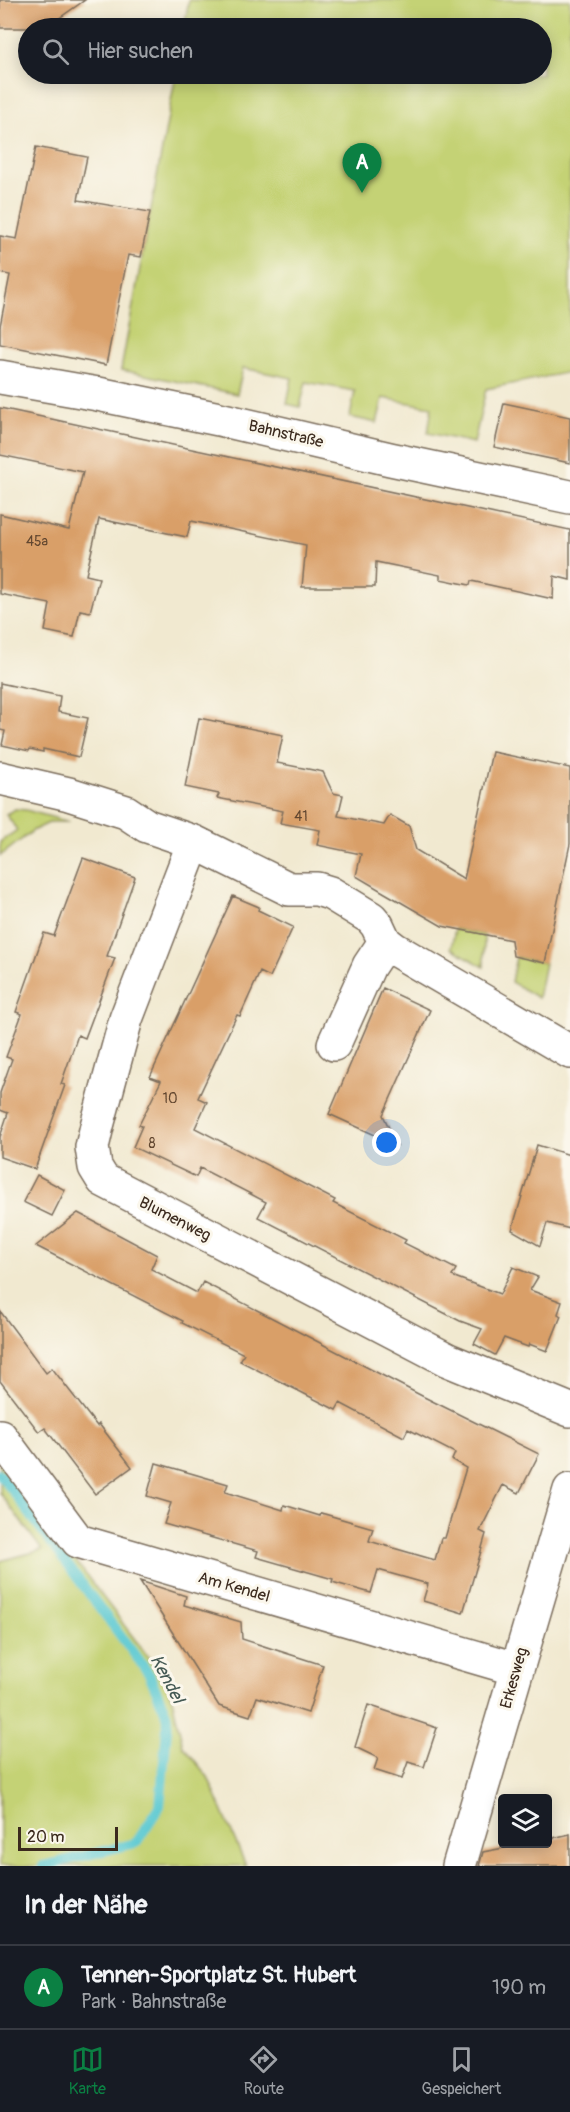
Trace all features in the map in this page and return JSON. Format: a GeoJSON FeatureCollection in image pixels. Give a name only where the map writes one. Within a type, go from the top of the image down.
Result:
{"type":"FeatureCollection","features":[{"type":"Feature","properties":{"kind":"street","name":"Bahnstraße"},"geometry":{"type":"LineString","coordinates":[[0,377],[208,416],[390,459],[570,497]]}},
{"type":"Feature","properties":{"kind":"street"},"geometry":{"type":"LineString","coordinates":[[0,778],[69,794],[126,812],[147,825],[194,842],[289,889],[317,889],[330,893],[371,918],[385,942],[570,1052]]}},
{"type":"Feature","properties":{"kind":"street","name":"Blumenweg"},"geometry":{"type":"LineString","coordinates":[[194,842],[126,1019],[92,1147],[94,1167],[103,1180],[448,1360],[570,1410]]}},
{"type":"Feature","properties":{"kind":"street"},"geometry":{"type":"LineString","coordinates":[[334,1044],[369,966],[385,942]]}},
{"type":"Feature","properties":{"kind":"street","name":"Am Kendel"},"geometry":{"type":"LineString","coordinates":[[0,1436],[78,1541],[516,1669]]}},
{"type":"Feature","properties":{"kind":"street","name":"Erkesweg"},"geometry":{"type":"LineString","coordinates":[[459,1866],[570,1490]]}},
{"type":"Feature","properties":{"kind":"green space"},"geometry":{"type":"Polygon","coordinates":[[[189,0],[570,0],[570,372],[486,389],[474,443],[428,433],[432,407],[383,398],[377,423],[350,417],[355,391],[306,382],[300,407],[287,404],[292,378],[243,368],[237,394],[121,370],[174,84],[552,84],[552,18],[186,18],[189,0]]]}},
{"type":"Feature","properties":{"kind":"green space"},"geometry":{"type":"Polygon","coordinates":[[[15,809],[69,822],[51,822],[34,830],[0,856],[0,842],[17,830],[6,814],[15,809]]]}},
{"type":"Feature","properties":{"kind":"green space"},"geometry":{"type":"Polygon","coordinates":[[[455,929],[484,935],[484,967],[451,948],[455,929]]]}},
{"type":"Feature","properties":{"kind":"green space"},"geometry":{"type":"Polygon","coordinates":[[[516,957],[545,963],[538,998],[511,982],[516,957]]]}},
{"type":"Feature","properties":{"kind":"green space"},"geometry":{"type":"Polygon","coordinates":[[[0,1461],[155,1666],[171,1694],[183,1746],[208,1777],[246,1866],[0,1866],[0,1561],[42,1550],[0,1493],[0,1461]]]}},
{"type":"Feature","properties":{"kind":"building"},"geometry":{"type":"Polygon","coordinates":[[[0,0],[85,0],[59,18],[18,18],[18,28],[0,28],[0,0]]]}},
{"type":"Feature","properties":{"kind":"building"},"geometry":{"type":"Polygon","coordinates":[[[36,147],[87,157],[78,200],[150,212],[141,257],[128,255],[106,365],[0,344],[0,326],[10,275],[0,273],[0,236],[17,239],[36,147]]]}},
{"type":"Feature","properties":{"kind":"building"},"geometry":{"type":"Polygon","coordinates":[[[504,403],[570,417],[570,463],[494,447],[504,403]]]}},
{"type":"Feature","properties":{"kind":"building"},"geometry":{"type":"Polygon","coordinates":[[[0,408],[570,530],[570,580],[554,576],[553,599],[471,581],[470,585],[440,579],[440,575],[376,562],[375,587],[302,587],[306,545],[191,521],[187,537],[99,519],[86,575],[99,578],[90,612],[80,610],[74,637],[45,631],[50,604],[0,594],[0,514],[69,530],[83,472],[0,455],[0,408]]]}},
{"type":"Feature","properties":{"kind":"building"},"geometry":{"type":"Polygon","coordinates":[[[0,683],[60,696],[58,712],[88,718],[79,757],[43,749],[43,752],[30,749],[29,751],[2,745],[5,731],[0,730],[0,683]]]}},
{"type":"Feature","properties":{"kind":"building"},"geometry":{"type":"Polygon","coordinates":[[[199,718],[283,735],[277,763],[323,772],[333,793],[343,795],[338,816],[384,825],[390,815],[409,826],[416,850],[464,879],[492,752],[570,768],[570,844],[545,963],[513,956],[511,940],[442,926],[385,893],[356,876],[361,854],[317,845],[320,830],[280,823],[283,811],[217,798],[219,794],[185,787],[199,718]]]}},
{"type":"Feature","properties":{"kind":"building"},"geometry":{"type":"Polygon","coordinates":[[[83,858],[135,877],[107,956],[115,958],[85,1038],[78,1035],[61,1084],[65,1085],[35,1169],[0,1157],[0,1137],[8,1113],[0,1110],[0,1093],[12,1059],[6,1057],[22,1014],[16,1012],[44,933],[54,936],[83,858]]]}},
{"type":"Feature","properties":{"kind":"building"},"geometry":{"type":"Polygon","coordinates":[[[233,896],[259,907],[258,910],[293,927],[270,977],[260,972],[240,1016],[237,1015],[198,1098],[207,1102],[195,1128],[335,1200],[333,1203],[406,1240],[404,1243],[456,1269],[452,1276],[500,1294],[513,1267],[538,1277],[530,1290],[562,1302],[558,1314],[561,1316],[547,1351],[504,1338],[495,1355],[474,1344],[482,1329],[460,1321],[258,1217],[266,1202],[200,1168],[196,1177],[133,1147],[142,1126],[139,1125],[161,1081],[150,1077],[233,896]]]}},
{"type":"Feature","properties":{"kind":"building"},"geometry":{"type":"Polygon","coordinates":[[[383,988],[430,1010],[383,1115],[397,1145],[329,1114],[383,988]]]}},
{"type":"Feature","properties":{"kind":"building"},"geometry":{"type":"Polygon","coordinates":[[[537,1145],[570,1155],[570,1229],[547,1223],[540,1246],[512,1230],[537,1145]]]}},
{"type":"Feature","properties":{"kind":"building"},"geometry":{"type":"Polygon","coordinates":[[[37,1175],[65,1190],[52,1216],[23,1202],[37,1175]]]}},
{"type":"Feature","properties":{"kind":"building"},"geometry":{"type":"Polygon","coordinates":[[[78,1213],[157,1255],[151,1269],[197,1293],[203,1282],[539,1454],[519,1493],[503,1485],[480,1531],[486,1534],[463,1613],[423,1601],[428,1584],[378,1570],[371,1593],[332,1582],[333,1579],[256,1557],[258,1551],[164,1524],[171,1503],[147,1496],[156,1463],[228,1484],[225,1492],[283,1510],[284,1505],[373,1528],[369,1541],[435,1560],[441,1538],[445,1538],[466,1468],[452,1460],[455,1453],[408,1429],[404,1437],[340,1403],[336,1410],[240,1361],[244,1354],[36,1246],[78,1213]]]}},
{"type":"Feature","properties":{"kind":"building"},"geometry":{"type":"Polygon","coordinates":[[[0,1311],[46,1373],[52,1368],[132,1467],[95,1494],[45,1428],[39,1432],[0,1381],[0,1311]]]}},
{"type":"Feature","properties":{"kind":"building"},"geometry":{"type":"Polygon","coordinates":[[[140,1581],[186,1596],[184,1605],[241,1622],[242,1639],[323,1665],[308,1713],[257,1697],[250,1716],[219,1706],[140,1581]]]}},
{"type":"Feature","properties":{"kind":"building"},"geometry":{"type":"Polygon","coordinates":[[[368,1705],[437,1728],[424,1767],[408,1762],[402,1779],[374,1770],[378,1758],[355,1747],[368,1705]]]}},
{"type":"Feature","properties":{"kind":"building"},"geometry":{"type":"Polygon","coordinates":[[[570,1834],[570,1866],[479,1866],[483,1852],[504,1848],[552,1848],[552,1838],[570,1834]]]}},
{"type":"Feature","properties":{"kind":"waterway","name":"Kendel"},"geometry":{"type":"LineString","coordinates":[[0,1474],[149,1674],[168,1718],[160,1806],[136,1843],[43,1866]]}},
{"type":"Feature","properties":{"kind":"place","name":"Tennen-Sportplatz St. Hubert"},"geometry":{"type":"Point","coordinates":[362,193]}}]}
